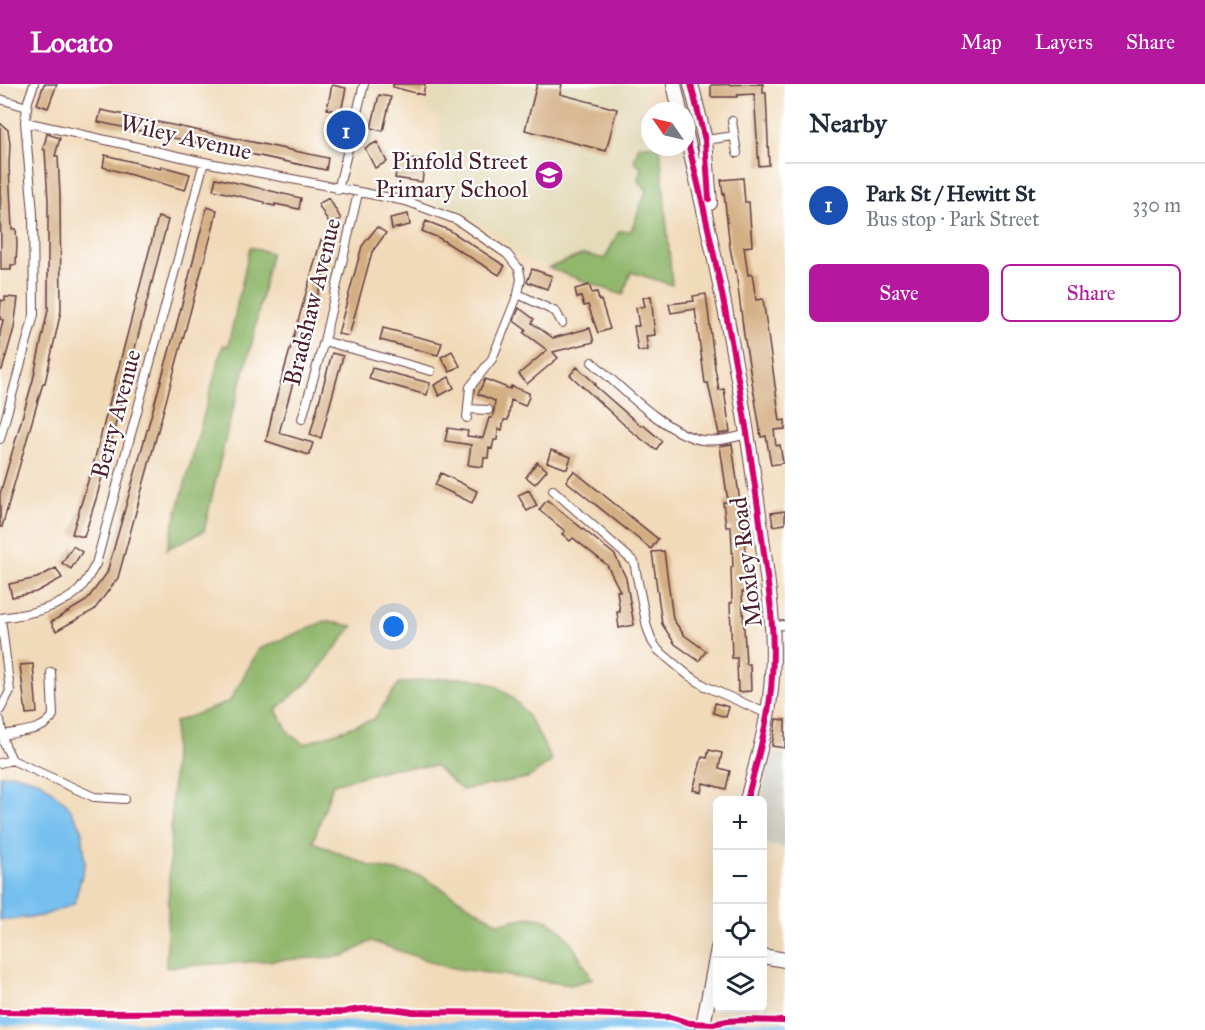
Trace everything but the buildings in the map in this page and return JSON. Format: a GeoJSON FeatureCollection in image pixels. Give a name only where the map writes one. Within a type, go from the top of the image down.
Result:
{"type":"FeatureCollection","features":[{"type":"Feature","properties":{"kind":"main road"},"geometry":{"type":"LineString","coordinates":[[674,84],[678,102]]}},
{"type":"Feature","properties":{"kind":"main road","name":"Moxley Road"},"geometry":{"type":"LineString","coordinates":[[691,84],[705,140],[713,247]]}},
{"type":"Feature","properties":{"kind":"main road","name":"Moxley Road"},"geometry":{"type":"LineString","coordinates":[[691,156],[713,247],[748,434],[779,625],[768,714],[748,796]]}},
{"type":"Feature","properties":{"kind":"main road"},"geometry":{"type":"LineString","coordinates":[[767,956],[785,960]]}},
{"type":"Feature","properties":{"kind":"main road"},"geometry":{"type":"LineString","coordinates":[[702,1030],[716,958]]}},
{"type":"Feature","properties":{"kind":"main road"},"geometry":{"type":"LineString","coordinates":[[710,995],[713,989]]}},
{"type":"Feature","properties":{"kind":"street"},"geometry":{"type":"LineString","coordinates":[[0,439],[34,315],[33,213],[25,122],[34,84]]}},
{"type":"Feature","properties":{"kind":"street"},"geometry":{"type":"LineString","coordinates":[[338,190],[364,84]]}},
{"type":"Feature","properties":{"kind":"street"},"geometry":{"type":"LineString","coordinates":[[0,99],[27,107]]}},
{"type":"Feature","properties":{"kind":"street"},"geometry":{"type":"LineString","coordinates":[[732,120],[737,153]]}},
{"type":"Feature","properties":{"kind":"street","name":"Wiley Avenue"},"geometry":{"type":"LineString","coordinates":[[25,122],[338,190],[406,201],[457,220],[507,254],[519,269],[521,279],[518,294]]}},
{"type":"Feature","properties":{"kind":"street"},"geometry":{"type":"LineString","coordinates":[[705,140],[734,136]]}},
{"type":"Feature","properties":{"kind":"street","name":"Berry Avenue"},"geometry":{"type":"LineString","coordinates":[[1,618],[23,615],[56,604],[78,591],[96,564],[204,162]]}},
{"type":"Feature","properties":{"kind":"street","name":"Bradshaw Avenue"},"geometry":{"type":"LineString","coordinates":[[302,419],[324,341],[358,193]]}},
{"type":"Feature","properties":{"kind":"street"},"geometry":{"type":"LineString","coordinates":[[467,418],[470,387],[492,358],[518,294],[556,312],[562,323]]}},
{"type":"Feature","properties":{"kind":"street"},"geometry":{"type":"LineString","coordinates":[[324,341],[431,371]]}},
{"type":"Feature","properties":{"kind":"street"},"geometry":{"type":"LineString","coordinates":[[592,362],[669,428],[685,436],[704,440],[724,440],[748,434]]}},
{"type":"Feature","properties":{"kind":"street"},"geometry":{"type":"LineString","coordinates":[[468,409],[488,410]]}},
{"type":"Feature","properties":{"kind":"street"},"geometry":{"type":"LineString","coordinates":[[553,490],[634,562],[647,627],[658,650],[688,675],[707,687],[768,714]]}},
{"type":"Feature","properties":{"kind":"street"},"geometry":{"type":"LineString","coordinates":[[0,710],[10,691],[1,618]]}},
{"type":"Feature","properties":{"kind":"street"},"geometry":{"type":"LineString","coordinates":[[3,735],[42,727],[50,721],[53,715],[51,672]]}},
{"type":"Feature","properties":{"kind":"street"},"geometry":{"type":"LineString","coordinates":[[0,720],[12,760]]}},
{"type":"Feature","properties":{"kind":"street"},"geometry":{"type":"LineString","coordinates":[[0,763],[12,760],[94,797],[125,799]]}},
{"type":"Feature","properties":{"kind":"shaded area","name":"Pinfold Street Primary School"},"geometry":{"type":"Polygon","coordinates":[[[433,84],[646,84],[645,102],[641,102],[641,156],[661,156],[672,285],[631,272],[623,295],[523,258],[502,235],[469,217],[433,203],[442,117],[427,111],[433,84]]]}},
{"type":"Feature","properties":{"kind":"shaded area"},"geometry":{"type":"Polygon","coordinates":[[[772,753],[785,755],[785,848],[767,845],[767,796],[761,796],[772,753]]]}},
{"type":"Feature","properties":{"kind":"green space"},"geometry":{"type":"Polygon","coordinates":[[[639,145],[641,145],[641,156],[661,156],[672,285],[631,272],[623,295],[548,268],[584,254],[605,259],[619,231],[631,231],[647,190],[638,181],[641,166],[634,162],[639,145]]]}},
{"type":"Feature","properties":{"kind":"green space"},"geometry":{"type":"Polygon","coordinates":[[[250,247],[271,253],[251,347],[228,427],[204,531],[167,549],[223,345],[228,346],[250,247]]]}},
{"type":"Feature","properties":{"kind":"green space"},"geometry":{"type":"Polygon","coordinates":[[[325,621],[353,626],[311,679],[276,710],[290,734],[304,744],[374,719],[399,683],[442,678],[468,678],[498,687],[510,696],[530,720],[552,761],[528,778],[462,790],[435,766],[393,768],[333,784],[313,842],[370,866],[421,876],[498,923],[532,917],[546,920],[563,932],[592,979],[571,985],[446,967],[371,941],[345,956],[166,967],[175,722],[229,702],[259,649],[325,621]]]}},
{"type":"Feature","properties":{"kind":"water"},"geometry":{"type":"Polygon","coordinates":[[[14,774],[40,781],[67,804],[82,829],[85,863],[74,904],[42,916],[0,920],[0,775],[14,774]]]}},
{"type":"Feature","properties":{"kind":"waterway"},"geometry":{"type":"LineString","coordinates":[[0,1020],[108,1026],[785,1027]]}},
{"type":"Feature","properties":{"kind":"cycle path"},"geometry":{"type":"LineString","coordinates":[[691,84],[705,140],[709,199]]}},
{"type":"Feature","properties":{"kind":"cycle path"},"geometry":{"type":"LineString","coordinates":[[691,156],[709,230],[738,376],[772,618],[773,657],[769,707],[748,796]]}},
{"type":"Feature","properties":{"kind":"cycle path"},"geometry":{"type":"LineString","coordinates":[[0,1012],[344,1012],[378,1009],[412,1012],[559,1013],[670,1017],[690,1023],[713,1024],[746,1020],[785,1021]]}},
{"type":"Feature","properties":{"kind":"place","name":"Park St / Hewitt St"},"geometry":{"type":"Point","coordinates":[346,130]}},
{"type":"Feature","properties":{"kind":"place","name":"Pinfold Street Primary School"},"geometry":{"type":"Point","coordinates":[549,175]}}]}
